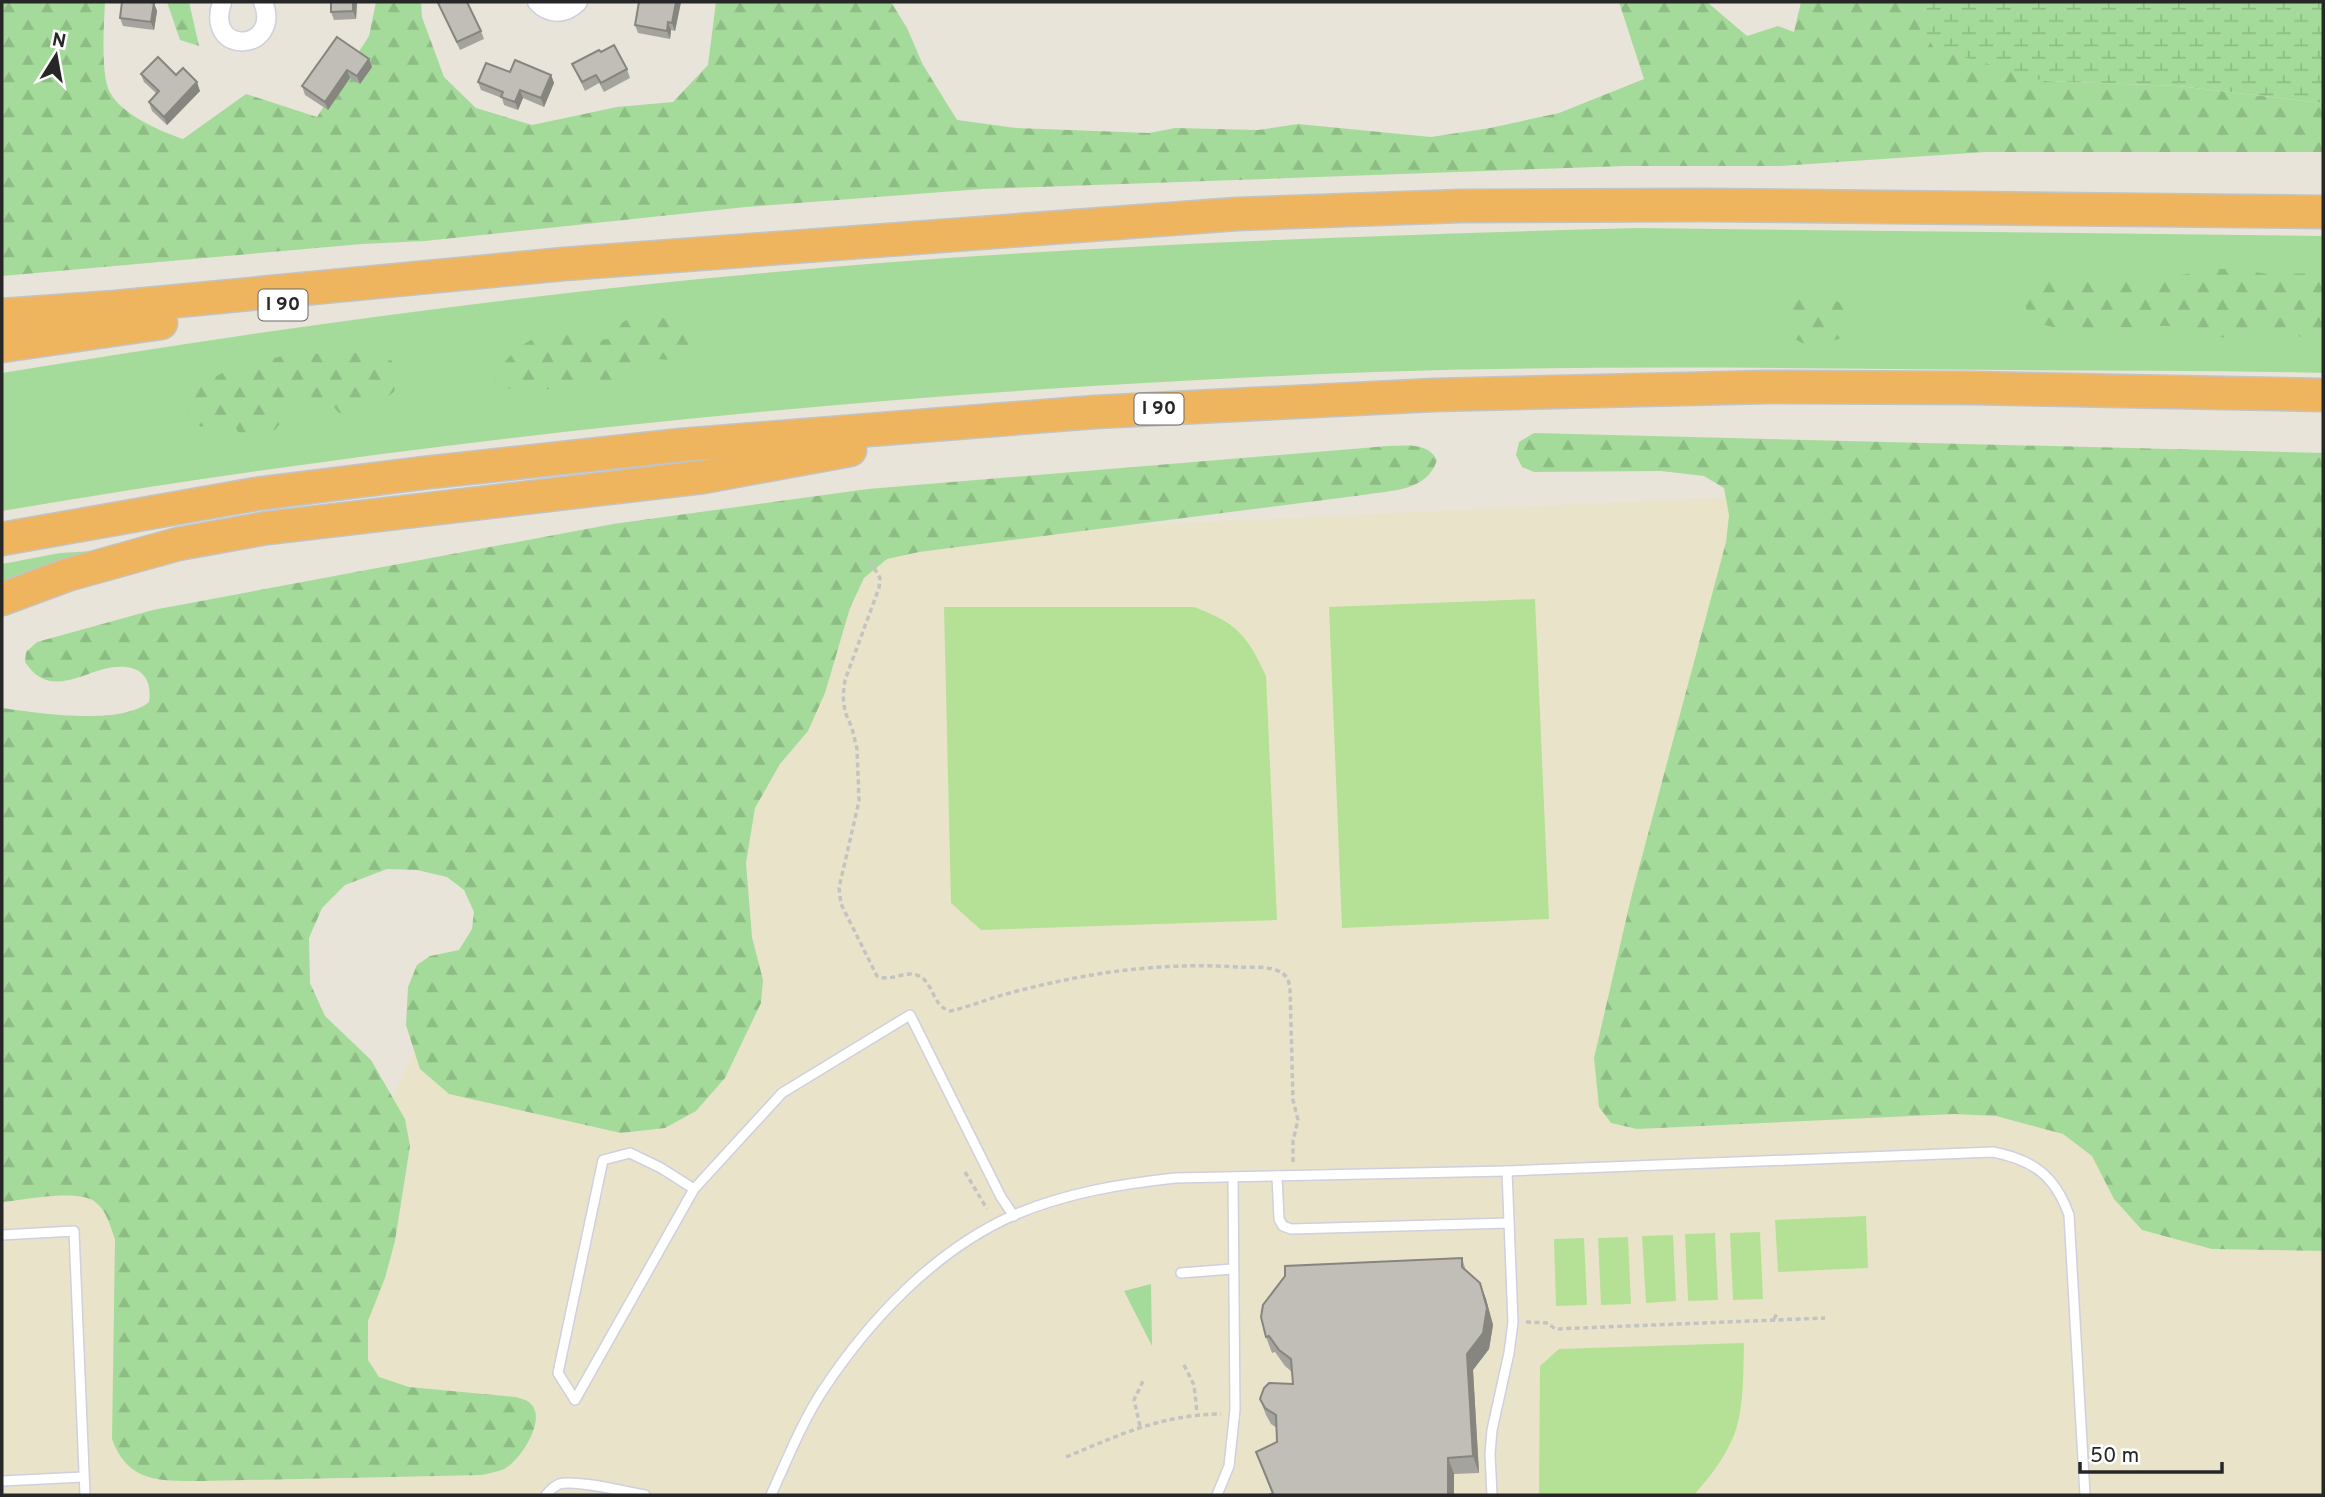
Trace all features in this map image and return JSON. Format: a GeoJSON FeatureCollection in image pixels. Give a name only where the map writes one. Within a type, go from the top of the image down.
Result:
{"type":"FeatureCollection","features":[{"type":"Feature","properties":{"kind":"highway","name":"I 90"},"geometry":{"type":"LineString","coordinates":[[2,346],[564,264],[1237,214],[1461,206],[1704,205],[2323,212]]}},
{"type":"Feature","properties":{"kind":"highway"},"geometry":{"type":"LineString","coordinates":[[2,315],[115,307],[564,264]]}},
{"type":"Feature","properties":{"kind":"highway","name":"I 90"},"geometry":{"type":"LineString","coordinates":[[2,539],[256,494],[423,473],[681,445],[1095,412],[1434,395],[1755,387],[1972,388],[2323,396]]}},
{"type":"Feature","properties":{"kind":"highway"},"geometry":{"type":"LineString","coordinates":[[2,598],[67,575],[178,544],[267,528],[703,477],[1013,420]]}},
{"type":"Feature","properties":{"kind":"street"},"geometry":{"type":"LineString","coordinates":[[222,2],[218,15],[221,32],[227,37],[246,41],[261,34],[265,27],[267,11],[263,2]]}},
{"type":"Feature","properties":{"kind":"street"},"geometry":{"type":"LineString","coordinates":[[537,2],[547,10],[556,12],[566,10],[578,2]]}},
{"type":"Feature","properties":{"kind":"lane"},"geometry":{"type":"LineString","coordinates":[[694,1189],[661,1168],[630,1153],[603,1160],[558,1373],[575,1400],[694,1189],[782,1093],[910,1015],[1001,1197],[1014,1216]]}},
{"type":"Feature","properties":{"kind":"lane"},"geometry":{"type":"LineString","coordinates":[[771,1495],[822,1391],[872,1324],[942,1257],[1014,1216],[1089,1191],[1175,1178],[1507,1171],[1993,1152],[2026,1162],[2051,1180],[2062,1195],[2069,1215],[2085,1495]]}},
{"type":"Feature","properties":{"kind":"lane"},"geometry":{"type":"LineString","coordinates":[[1492,1495],[1492,1430],[1513,1322],[1507,1171]]}},
{"type":"Feature","properties":{"kind":"lane"},"geometry":{"type":"LineString","coordinates":[[1277,1176],[1279,1219],[1283,1226],[1291,1229],[1509,1223]]}},
{"type":"Feature","properties":{"kind":"lane"},"geometry":{"type":"LineString","coordinates":[[1217,1495],[1229,1466],[1234,1413],[1233,1177]]}},
{"type":"Feature","properties":{"kind":"lane"},"geometry":{"type":"LineString","coordinates":[[2,1235],[74,1231],[85,1495]]}},
{"type":"Feature","properties":{"kind":"lane"},"geometry":{"type":"LineString","coordinates":[[1181,1273],[1232,1269]]}},
{"type":"Feature","properties":{"kind":"lane"},"geometry":{"type":"LineString","coordinates":[[2,1481],[83,1477]]}},
{"type":"Feature","properties":{"kind":"lane"},"geometry":{"type":"LineString","coordinates":[[546,1495],[551,1488],[562,1483],[645,1495]]}},
{"type":"Feature","properties":{"kind":"path"},"geometry":{"type":"LineString","coordinates":[[870,561],[880,578],[879,588],[850,663],[843,696],[845,712],[857,749],[859,801],[839,888],[841,904],[877,976],[890,979],[909,974],[919,976],[925,980],[939,1005],[950,1011],[1004,994],[1065,980],[1143,967],[1215,965],[1278,970],[1288,979],[1290,988],[1293,1100],[1298,1121],[1293,1141],[1293,1163]]}},
{"type":"Feature","properties":{"kind":"path"},"geometry":{"type":"LineString","coordinates":[[965,1172],[987,1209]]}},
{"type":"Feature","properties":{"kind":"path"},"geometry":{"type":"LineString","coordinates":[[1774,1319],[1778,1312]]}},
{"type":"Feature","properties":{"kind":"path"},"geometry":{"type":"LineString","coordinates":[[1513,1322],[1548,1322],[1555,1329],[1825,1318]]}},
{"type":"Feature","properties":{"kind":"path"},"geometry":{"type":"LineString","coordinates":[[1184,1365],[1194,1385],[1197,1414]]}},
{"type":"Feature","properties":{"kind":"path"},"geometry":{"type":"LineString","coordinates":[[1140,1426],[1133,1400],[1144,1379]]}},
{"type":"Feature","properties":{"kind":"path"},"geometry":{"type":"LineString","coordinates":[[1066,1457],[1140,1426],[1197,1414],[1224,1414]]}},
{"type":"Feature","properties":{"kind":"shaded area"},"geometry":{"type":"Polygon","coordinates":[[[2110,479],[2323,822],[2323,1495],[2,1495],[2,1197],[392,1097],[556,770],[821,540],[2110,479]]]}},
{"type":"Feature","properties":{"kind":"green space"},"geometry":{"type":"Polygon","coordinates":[[[2,2],[105,2],[104,69],[113,97],[140,120],[183,139],[246,94],[317,117],[369,36],[376,2],[421,2],[422,17],[444,77],[476,108],[532,125],[617,107],[673,102],[708,65],[716,2],[891,2],[907,28],[923,65],[957,120],[1016,128],[1149,133],[1175,128],[1258,130],[1298,124],[1431,137],[1559,113],[1644,79],[1619,2],[1707,2],[1747,36],[1778,26],[1794,32],[1801,2],[1924,2],[1924,32],[2044,81],[2178,86],[2323,103],[2323,152],[1985,152],[1780,166],[1625,166],[982,189],[746,207],[425,241],[362,244],[2,276],[2,2]]]}},
{"type":"Feature","properties":{"kind":"green space"},"geometry":{"type":"Polygon","coordinates":[[[167,2],[189,2],[199,46],[180,40],[167,2]]]}},
{"type":"Feature","properties":{"kind":"green space"},"geometry":{"type":"Polygon","coordinates":[[[1924,2],[2323,2],[2323,103],[2178,86],[2044,81],[1934,48],[1924,32],[1924,2]]]}},
{"type":"Feature","properties":{"kind":"green space"},"geometry":{"type":"Polygon","coordinates":[[[1638,228],[2323,236],[2323,373],[1770,368],[1454,370],[1031,390],[858,403],[514,438],[343,459],[2,511],[2,373],[382,316],[573,292],[764,273],[1201,243],[1638,228]]]}},
{"type":"Feature","properties":{"kind":"green space"},"geometry":{"type":"Polygon","coordinates":[[[2209,269],[2234,269],[2268,274],[2323,273],[2323,340],[2276,333],[2234,339],[2166,326],[2082,329],[2051,327],[2033,319],[2026,308],[2025,289],[2029,277],[2036,275],[2051,273],[2081,277],[2149,278],[2209,269]]]}},
{"type":"Feature","properties":{"kind":"green space"},"geometry":{"type":"Polygon","coordinates":[[[1806,294],[1835,300],[1846,308],[1852,323],[1842,337],[1815,344],[1800,342],[1794,338],[1787,324],[1787,306],[1806,294]]]}},
{"type":"Feature","properties":{"kind":"green space"},"geometry":{"type":"Polygon","coordinates":[[[656,317],[690,323],[696,330],[696,342],[689,355],[671,360],[655,359],[629,381],[529,391],[502,388],[495,379],[512,354],[525,343],[540,336],[572,329],[587,332],[600,340],[608,339],[629,318],[656,317]]]}},
{"type":"Feature","properties":{"kind":"green space"},"geometry":{"type":"Polygon","coordinates":[[[293,354],[381,355],[392,361],[397,381],[394,392],[382,401],[368,404],[354,415],[339,413],[329,404],[314,401],[295,405],[275,430],[239,434],[232,418],[223,418],[201,427],[192,422],[186,411],[191,394],[200,385],[237,365],[293,354]]]}},
{"type":"Feature","properties":{"kind":"green space"},"geometry":{"type":"Polygon","coordinates":[[[1534,433],[2323,453],[2323,1251],[2212,1249],[2142,1230],[2114,1199],[2092,1156],[2063,1134],[1996,1116],[1954,1114],[1637,1129],[1611,1123],[1599,1107],[1594,1058],[1632,894],[1726,542],[1729,515],[1724,488],[1704,476],[1661,471],[1534,472],[1522,467],[1516,455],[1519,442],[1534,433]]]}},
{"type":"Feature","properties":{"kind":"green space"},"geometry":{"type":"Polygon","coordinates":[[[1388,446],[1422,448],[1433,454],[1437,460],[1425,478],[1407,488],[919,552],[887,559],[864,578],[850,608],[825,693],[808,731],[780,764],[755,808],[746,863],[752,937],[763,980],[761,1003],[725,1078],[696,1111],[665,1128],[621,1133],[449,1094],[420,1069],[406,1025],[408,987],[417,965],[430,956],[459,950],[472,929],[474,912],[464,890],[447,877],[417,870],[387,869],[345,885],[322,908],[309,938],[310,983],[325,1016],[371,1060],[405,1119],[410,1146],[395,1241],[385,1278],[368,1321],[368,1360],[379,1377],[409,1387],[516,1397],[526,1401],[535,1411],[536,1420],[530,1440],[510,1465],[482,1475],[174,1481],[148,1477],[127,1465],[112,1439],[115,1239],[108,1218],[94,1201],[75,1196],[2,1202],[2,708],[78,716],[119,714],[149,702],[150,691],[144,676],[131,668],[123,667],[104,669],[62,681],[43,679],[25,662],[26,652],[37,642],[153,610],[613,524],[868,489],[1388,446]]]}},
{"type":"Feature","properties":{"kind":"green space"},"geometry":{"type":"Polygon","coordinates":[[[94,551],[95,558],[2,589],[2,564],[60,553],[94,551]]]}},
{"type":"Feature","properties":{"kind":"green space"},"geometry":{"type":"Polygon","coordinates":[[[1535,599],[1549,919],[1342,928],[1329,607],[1535,599]]]}},
{"type":"Feature","properties":{"kind":"green space"},"geometry":{"type":"Polygon","coordinates":[[[944,607],[1194,607],[1221,619],[1239,632],[1266,676],[1277,920],[981,930],[951,903],[944,607]]]}},
{"type":"Feature","properties":{"kind":"green space"},"geometry":{"type":"Polygon","coordinates":[[[1866,1216],[1868,1268],[1778,1272],[1775,1220],[1866,1216]]]}},
{"type":"Feature","properties":{"kind":"green space"},"geometry":{"type":"Polygon","coordinates":[[[1760,1232],[1763,1299],[1733,1300],[1730,1233],[1760,1232]]]}},
{"type":"Feature","properties":{"kind":"green space"},"geometry":{"type":"Polygon","coordinates":[[[1715,1233],[1718,1300],[1688,1301],[1685,1234],[1715,1233]]]}},
{"type":"Feature","properties":{"kind":"green space"},"geometry":{"type":"Polygon","coordinates":[[[1673,1235],[1676,1301],[1646,1303],[1642,1236],[1673,1235]]]}},
{"type":"Feature","properties":{"kind":"green space"},"geometry":{"type":"Polygon","coordinates":[[[1628,1237],[1631,1304],[1601,1305],[1598,1238],[1628,1237]]]}},
{"type":"Feature","properties":{"kind":"green space"},"geometry":{"type":"Polygon","coordinates":[[[1584,1238],[1587,1305],[1556,1306],[1554,1239],[1584,1238]]]}},
{"type":"Feature","properties":{"kind":"green space"},"geometry":{"type":"Polygon","coordinates":[[[1151,1284],[1152,1346],[1124,1291],[1151,1284]]]}},
{"type":"Feature","properties":{"kind":"green space"},"geometry":{"type":"Polygon","coordinates":[[[1744,1343],[1742,1396],[1734,1435],[1717,1465],[1694,1495],[1539,1495],[1540,1366],[1559,1349],[1744,1343]]]}},
{"type":"Feature","properties":{"kind":"building"},"geometry":{"type":"Polygon","coordinates":[[[122,2],[154,3],[151,22],[120,18],[122,2]]]}},
{"type":"Feature","properties":{"kind":"building"},"geometry":{"type":"Polygon","coordinates":[[[331,2],[353,2],[353,11],[331,12],[331,2]]]}},
{"type":"Feature","properties":{"kind":"building"},"geometry":{"type":"Polygon","coordinates":[[[467,2],[481,31],[457,42],[438,3],[467,2]]]}},
{"type":"Feature","properties":{"kind":"building"},"geometry":{"type":"Polygon","coordinates":[[[639,2],[676,2],[672,23],[668,22],[667,31],[635,25],[639,2]]]}},
{"type":"Feature","properties":{"kind":"building"},"geometry":{"type":"Polygon","coordinates":[[[337,37],[369,59],[357,76],[347,70],[325,102],[302,86],[337,37]]]}},
{"type":"Feature","properties":{"kind":"building"},"geometry":{"type":"Polygon","coordinates":[[[614,45],[627,69],[601,83],[596,75],[582,82],[572,64],[614,45]]]}},
{"type":"Feature","properties":{"kind":"building"},"geometry":{"type":"Polygon","coordinates":[[[158,57],[176,75],[183,68],[197,82],[164,117],[149,102],[159,91],[141,74],[158,57]]]}},
{"type":"Feature","properties":{"kind":"building"},"geometry":{"type":"Polygon","coordinates":[[[515,60],[551,75],[541,98],[520,90],[515,102],[501,97],[503,92],[478,82],[486,63],[510,72],[515,60]]]}},
{"type":"Feature","properties":{"kind":"building"},"geometry":{"type":"Polygon","coordinates":[[[1462,1258],[1462,1267],[1480,1283],[1487,1308],[1483,1333],[1467,1354],[1473,1456],[1448,1458],[1448,1495],[1269,1495],[1273,1493],[1256,1452],[1277,1442],[1276,1415],[1265,1408],[1260,1399],[1269,1383],[1293,1384],[1291,1359],[1279,1350],[1269,1336],[1266,1337],[1261,1317],[1263,1305],[1285,1276],[1285,1266],[1462,1258]]]}}]}
